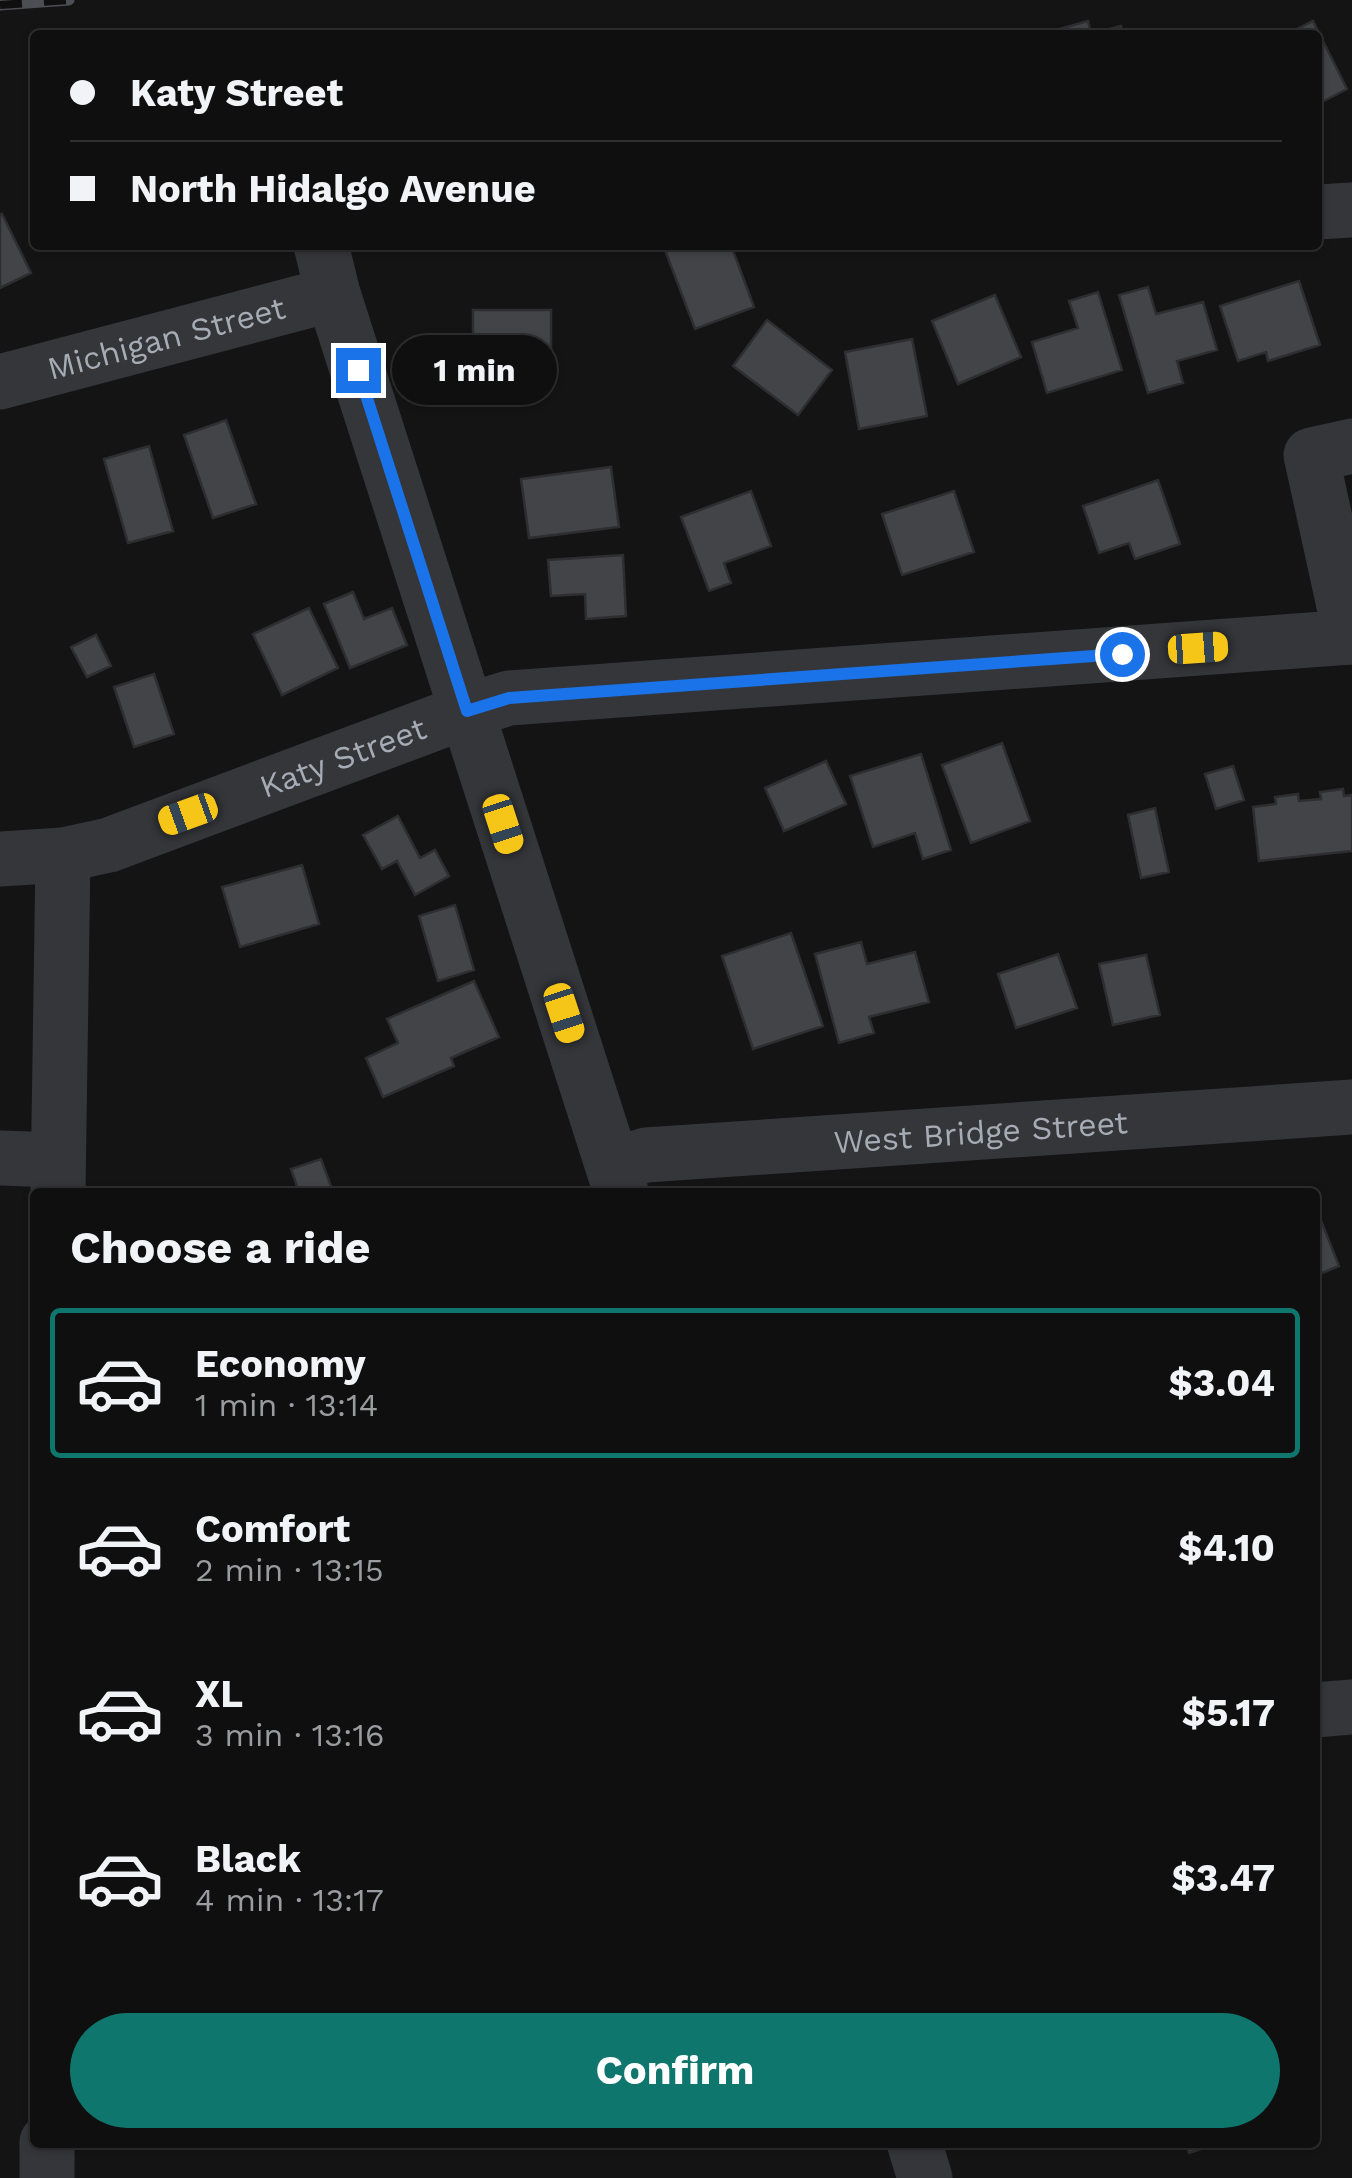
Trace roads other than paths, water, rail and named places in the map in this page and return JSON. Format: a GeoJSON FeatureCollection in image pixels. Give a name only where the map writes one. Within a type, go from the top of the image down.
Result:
{"type":"FeatureCollection","features":[{"type":"Feature","properties":{"kind":"street"},"geometry":{"type":"LineString","coordinates":[[1322,212],[1352,210]]}},
{"type":"Feature","properties":{"kind":"street"},"geometry":{"type":"LineString","coordinates":[[327,270],[617,1178]]}},
{"type":"Feature","properties":{"kind":"street","name":"Michigan Street"},"geometry":{"type":"LineString","coordinates":[[0,382],[327,270]]}},
{"type":"Feature","properties":{"kind":"street"},"geometry":{"type":"LineString","coordinates":[[1352,446],[1311,455],[1352,637]]}},
{"type":"Feature","properties":{"kind":"street","name":"Katy Street"},"geometry":{"type":"LineString","coordinates":[[0,859],[63,854],[109,845],[509,698],[1352,637]]}},
{"type":"Feature","properties":{"kind":"street"},"geometry":{"type":"LineString","coordinates":[[0,1158],[58,1176],[63,854]]}},
{"type":"Feature","properties":{"kind":"street","name":"West Bridge Street"},"geometry":{"type":"LineString","coordinates":[[617,1178],[646,1155],[1352,1107]]}},
{"type":"Feature","properties":{"kind":"street"},"geometry":{"type":"LineString","coordinates":[[1320,1710],[1352,1707]]}},
{"type":"Feature","properties":{"kind":"street"},"geometry":{"type":"LineString","coordinates":[[47,2148],[47,2178]]}},
{"type":"Feature","properties":{"kind":"street"},"geometry":{"type":"LineString","coordinates":[[916,2148],[926,2178]]}},
{"type":"Feature","properties":{"kind":"railway"},"geometry":{"type":"LineString","coordinates":[[0,5],[69,0]]}}]}
